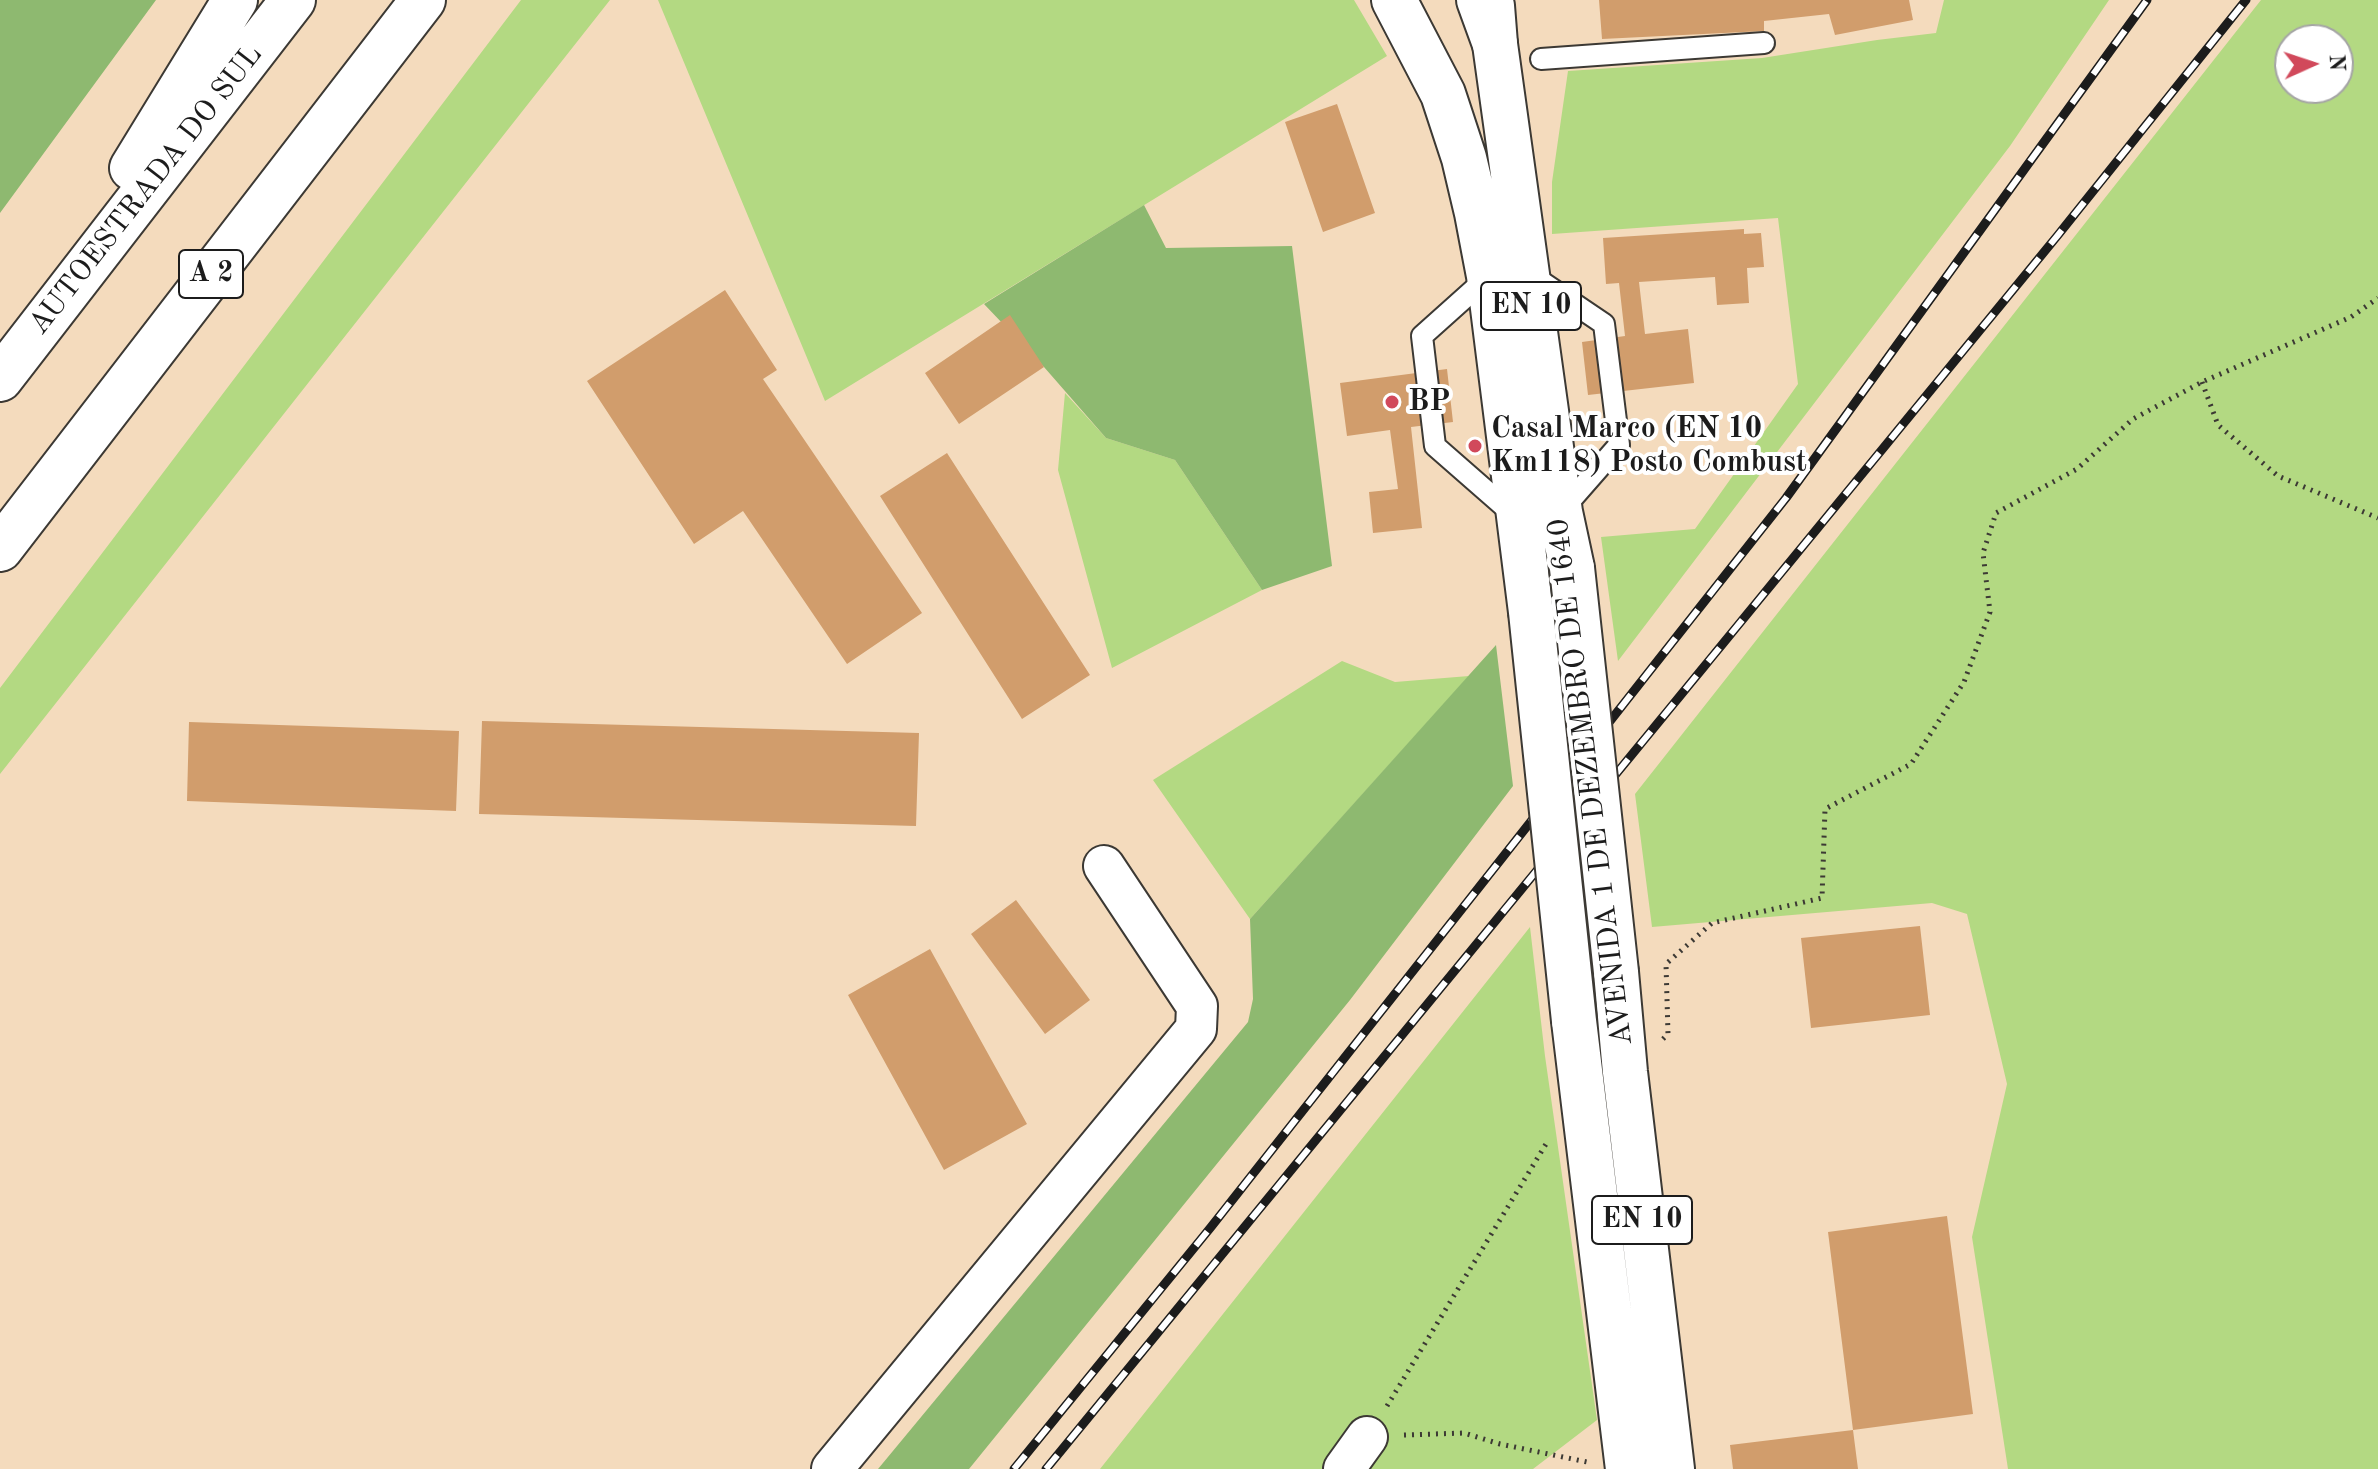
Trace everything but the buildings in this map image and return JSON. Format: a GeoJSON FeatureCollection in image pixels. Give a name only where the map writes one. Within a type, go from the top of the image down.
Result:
{"type":"FeatureCollection","features":[{"type":"Feature","properties":{"kind":"main road"},"geometry":{"type":"LineString","coordinates":[[7,370],[235,0]]}},
{"type":"Feature","properties":{"kind":"main road","name":"AUTOESTRADA DO SUL"},"geometry":{"type":"LineString","coordinates":[[7,370],[293,0]]}},
{"type":"Feature","properties":{"kind":"main road","name":"A 2"},"geometry":{"type":"LineString","coordinates":[[0,549],[423,0]]}},
{"type":"Feature","properties":{"kind":"main road","name":"EN 10"},"geometry":{"type":"LineString","coordinates":[[1394,0],[1443,94],[1508,274]]}},
{"type":"Feature","properties":{"kind":"main road"},"geometry":{"type":"LineString","coordinates":[[1479,0],[1495,44]]}},
{"type":"Feature","properties":{"kind":"main road","name":"AVENIDA 1 DE DEZEMBRO DE 1640"},"geometry":{"type":"LineString","coordinates":[[1491,0],[1508,274],[1539,516],[1531,612],[1584,1108],[1610,1466]]}},
{"type":"Feature","properties":{"kind":"main road","name":"AVENIDA 1 DE DEZEMBRO DE 1640"},"geometry":{"type":"LineString","coordinates":[[1539,516],[1572,568],[1625,1072],[1672,1469]]}},
{"type":"Feature","properties":{"kind":"street"},"geometry":{"type":"LineString","coordinates":[[832,1469],[1196,1029],[1197,1006],[1104,866]]}},
{"type":"Feature","properties":{"kind":"street"},"geometry":{"type":"LineString","coordinates":[[1344,1469],[1367,1437]]}},
{"type":"Feature","properties":{"kind":"lane"},"geometry":{"type":"LineString","coordinates":[[1541,59],[1764,43]]}},
{"type":"Feature","properties":{"kind":"lane"},"geometry":{"type":"LineString","coordinates":[[1508,274],[1604,324],[1619,445],[1539,516],[1435,446],[1422,336],[1508,274]]}},
{"type":"Feature","properties":{"kind":"path"},"geometry":{"type":"LineString","coordinates":[[1625,1072],[1668,1034],[1666,964],[1712,923],[1822,898],[1825,809],[1911,764],[1964,682],[1990,612],[1983,553],[1996,513],[2077,469],[2133,419],[2202,382],[2351,317],[2378,298]]}},
{"type":"Feature","properties":{"kind":"path"},"geometry":{"type":"LineString","coordinates":[[2202,382],[2218,425],[2278,476],[2378,518]]}},
{"type":"Feature","properties":{"kind":"path"},"geometry":{"type":"LineString","coordinates":[[1367,1437],[1552,1135],[1584,1108]]}},
{"type":"Feature","properties":{"kind":"path"},"geometry":{"type":"LineString","coordinates":[[1367,1437],[1464,1433],[1500,1444],[1610,1466]]}},
{"type":"Feature","properties":{"kind":"green space"},"geometry":{"type":"Polygon","coordinates":[[[0,0],[156,0],[0,213],[0,0]]]}},
{"type":"Feature","properties":{"kind":"green space"},"geometry":{"type":"Polygon","coordinates":[[[521,0],[610,0],[0,774],[0,688],[521,0]]]}},
{"type":"Feature","properties":{"kind":"green space"},"geometry":{"type":"Polygon","coordinates":[[[658,0],[1354,0],[1387,56],[825,401],[658,0]]]}},
{"type":"Feature","properties":{"kind":"green space"},"geometry":{"type":"Polygon","coordinates":[[[1944,0],[2109,0],[2010,146],[1618,661],[1601,537],[1695,529],[1798,384],[1778,218],[1552,234],[1552,182],[1568,71],[1762,58],[1936,33],[1944,0]]]}},
{"type":"Feature","properties":{"kind":"green space"},"geometry":{"type":"Polygon","coordinates":[[[2261,0],[2378,0],[2378,1469],[2008,1469],[1972,1237],[2007,1084],[1967,914],[1932,903],[1652,927],[1635,794],[2261,0]]]}},
{"type":"Feature","properties":{"kind":"green space"},"geometry":{"type":"Polygon","coordinates":[[[1144,205],[1166,248],[1292,246],[1332,566],[1262,590],[1175,460],[1106,438],[984,304],[1144,205]]]}},
{"type":"Feature","properties":{"kind":"green space"},"geometry":{"type":"Polygon","coordinates":[[[1065,393],[1106,438],[1175,460],[1262,590],[1112,668],[1058,470],[1065,393]]]}},
{"type":"Feature","properties":{"kind":"green space"},"geometry":{"type":"Polygon","coordinates":[[[1496,645],[1513,786],[1350,1000],[969,1469],[878,1469],[1248,1022],[1253,999],[1250,919],[1496,645]]]}},
{"type":"Feature","properties":{"kind":"green space"},"geometry":{"type":"Polygon","coordinates":[[[1342,661],[1395,682],[1469,676],[1250,919],[1153,780],[1342,661]]]}},
{"type":"Feature","properties":{"kind":"green space"},"geometry":{"type":"Polygon","coordinates":[[[1530,927],[1545,1056],[1597,1420],[1533,1469],[1100,1469],[1530,927]]]}},
{"type":"Feature","properties":{"kind":"railway"},"geometry":{"type":"LineString","coordinates":[[1014,1469],[1211,1227],[1786,498],[2147,0]]}},
{"type":"Feature","properties":{"kind":"railway"},"geometry":{"type":"LineString","coordinates":[[1046,1469],[2058,235],[2246,0]]}},
{"type":"Feature","properties":{"kind":"place","name":"BP"},"geometry":{"type":"Point","coordinates":[1392,402]}},
{"type":"Feature","properties":{"kind":"place","name":"Casal Marco (EN 10 Km118) Posto Combust"},"geometry":{"type":"Point","coordinates":[1475,446]}}]}
